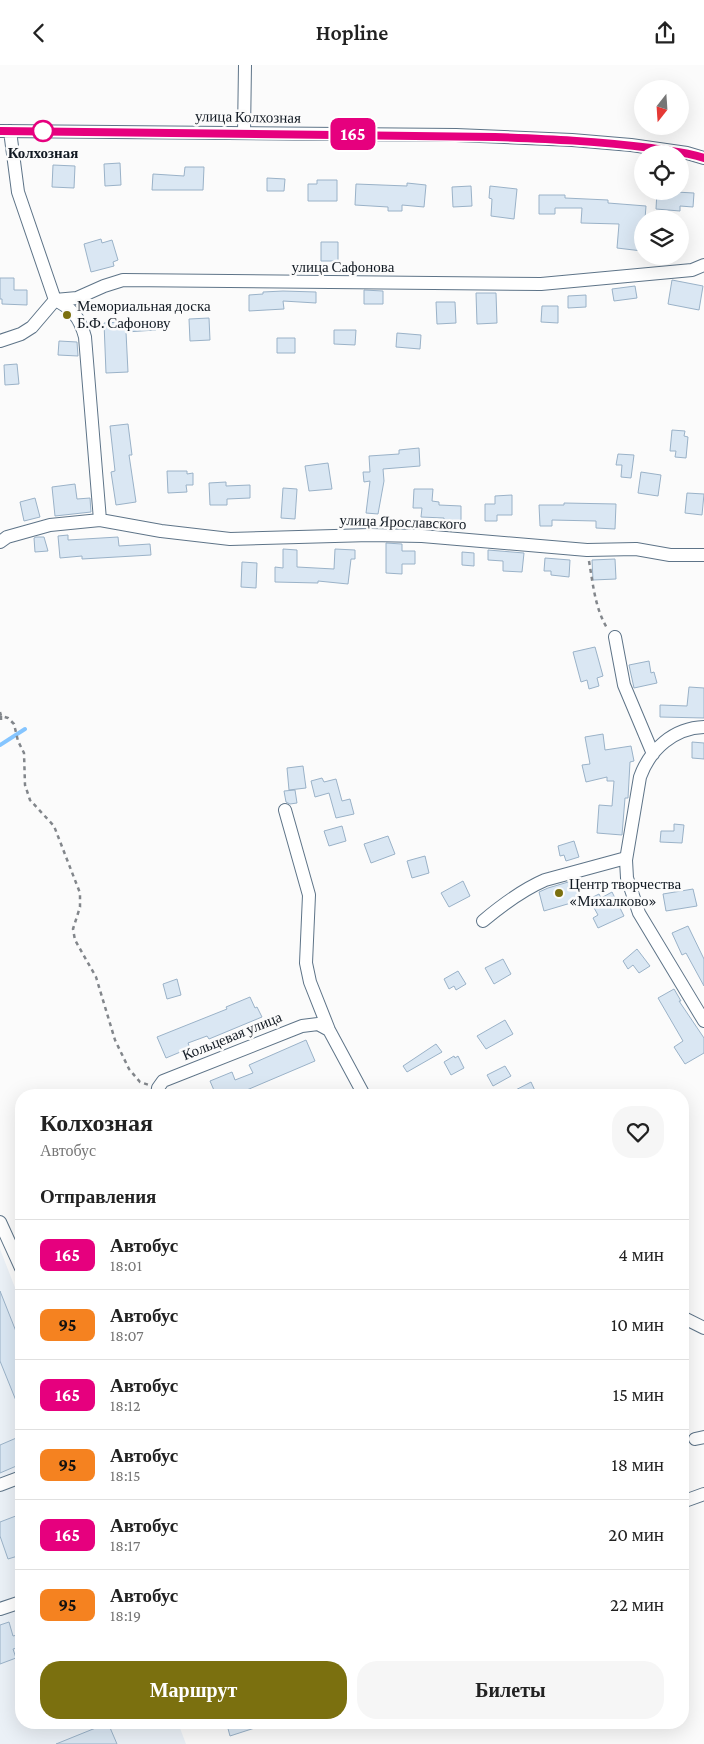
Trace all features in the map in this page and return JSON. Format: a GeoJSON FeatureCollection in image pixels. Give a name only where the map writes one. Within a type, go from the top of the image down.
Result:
{"type":"FeatureCollection","features":[{"type":"Feature","properties":{"kind":"street"},"geometry":{"type":"LineString","coordinates":[[244,133],[245,65]]}},
{"type":"Feature","properties":{"kind":"street"},"geometry":{"type":"LineString","coordinates":[[5,131],[18,192],[55,300],[66,305],[78,318],[85,337],[100,520]]}},
{"type":"Feature","properties":{"kind":"street","name":"улица Колхозная"},"geometry":{"type":"LineString","coordinates":[[5,131],[456,135],[572,140],[631,145],[687,153],[704,158]]}},
{"type":"Feature","properties":{"kind":"street","name":"улица Сафонова"},"geometry":{"type":"LineString","coordinates":[[55,300],[77,298],[123,280],[541,284],[692,270],[704,265]]}},
{"type":"Feature","properties":{"kind":"street"},"geometry":{"type":"LineString","coordinates":[[0,341],[21,334],[32,327],[55,300]]}},
{"type":"Feature","properties":{"kind":"street","name":"улица Ярославского"},"geometry":{"type":"LineString","coordinates":[[0,541],[7,537],[50,525],[100,520],[162,531],[230,539],[370,535],[422,536],[587,550],[636,549],[670,555],[704,555]]}},
{"type":"Feature","properties":{"kind":"street"},"geometry":{"type":"LineString","coordinates":[[610,633],[624,685],[653,754]]}},
{"type":"Feature","properties":{"kind":"street"},"geometry":{"type":"LineString","coordinates":[[704,727],[696,727],[678,732],[671,736],[653,754],[640,777],[626,858],[627,878],[639,913],[704,1021]]}},
{"type":"Feature","properties":{"kind":"street"},"geometry":{"type":"LineString","coordinates":[[285,810],[309,895],[306,963],[308,975],[329,1030],[361,1089]]}},
{"type":"Feature","properties":{"kind":"street"},"geometry":{"type":"LineString","coordinates":[[482,921],[506,902],[545,880],[626,858]]}},
{"type":"Feature","properties":{"kind":"street","name":"Кольцевая улица"},"geometry":{"type":"LineString","coordinates":[[159,1089],[164,1081],[302,1026],[318,1025],[329,1030]]}},
{"type":"Feature","properties":{"kind":"street"},"geometry":{"type":"LineString","coordinates":[[0,1222],[15,1253]]}},
{"type":"Feature","properties":{"kind":"street"},"geometry":{"type":"LineString","coordinates":[[689,1320],[704,1328]]}},
{"type":"Feature","properties":{"kind":"street"},"geometry":{"type":"LineString","coordinates":[[0,1485],[15,1479]]}},
{"type":"Feature","properties":{"kind":"street"},"geometry":{"type":"LineString","coordinates":[[689,1499],[704,1494]]}},
{"type":"Feature","properties":{"kind":"street"},"geometry":{"type":"LineString","coordinates":[[0,1609],[15,1604]]}},
{"type":"Feature","properties":{"kind":"path"},"geometry":{"type":"LineString","coordinates":[[587,550],[595,597],[610,633]]}},
{"type":"Feature","properties":{"kind":"path"},"geometry":{"type":"LineString","coordinates":[[1,714],[2,724]]}},
{"type":"Feature","properties":{"kind":"path"},"geometry":{"type":"LineString","coordinates":[[1,714],[14,724],[18,741],[24,753],[25,785],[30,800],[54,826],[80,893],[80,907],[73,929],[75,940],[96,977],[115,1040],[129,1069],[140,1082],[154,1089]]}},
{"type":"Feature","properties":{"kind":"shaded area"},"geometry":{"type":"Polygon","coordinates":[[[0,1249],[15,1288],[15,1729],[180,1729],[186,1744],[0,1744],[0,1249]]]}},
{"type":"Feature","properties":{"kind":"building"},"geometry":{"type":"Polygon","coordinates":[[[120,163],[121,185],[105,186],[104,164],[120,163]]]}},
{"type":"Feature","properties":{"kind":"building"},"geometry":{"type":"Polygon","coordinates":[[[53,165],[75,166],[74,188],[52,187],[53,165]]]}},
{"type":"Feature","properties":{"kind":"building"},"geometry":{"type":"Polygon","coordinates":[[[185,167],[204,167],[203,190],[152,190],[153,174],[184,176],[185,167]]]}},
{"type":"Feature","properties":{"kind":"building"},"geometry":{"type":"Polygon","coordinates":[[[267,178],[285,179],[284,191],[267,191],[267,178]]]}},
{"type":"Feature","properties":{"kind":"building"},"geometry":{"type":"Polygon","coordinates":[[[317,180],[337,180],[337,201],[308,201],[308,184],[317,184],[317,180]]]}},
{"type":"Feature","properties":{"kind":"building"},"geometry":{"type":"Polygon","coordinates":[[[407,183],[426,185],[424,207],[402,205],[402,211],[388,211],[388,207],[355,205],[356,184],[407,186],[407,183]]]}},
{"type":"Feature","properties":{"kind":"building"},"geometry":{"type":"Polygon","coordinates":[[[471,186],[472,206],[453,207],[452,187],[471,186]]]}},
{"type":"Feature","properties":{"kind":"building"},"geometry":{"type":"Polygon","coordinates":[[[490,186],[517,189],[514,219],[491,216],[492,199],[489,198],[490,186]]]}},
{"type":"Feature","properties":{"kind":"building"},"geometry":{"type":"Polygon","coordinates":[[[689,193],[694,193],[693,207],[680,206],[680,210],[656,209],[656,200],[689,200],[689,193]]]}},
{"type":"Feature","properties":{"kind":"building"},"geometry":{"type":"Polygon","coordinates":[[[539,195],[565,195],[565,198],[608,200],[608,203],[646,206],[646,210],[634,210],[634,250],[617,248],[619,224],[581,223],[582,208],[555,208],[555,214],[539,214],[539,195]]]}},
{"type":"Feature","properties":{"kind":"building"},"geometry":{"type":"Polygon","coordinates":[[[101,239],[102,243],[112,240],[118,260],[113,262],[114,266],[91,272],[84,244],[101,239]]]}},
{"type":"Feature","properties":{"kind":"building"},"geometry":{"type":"Polygon","coordinates":[[[321,242],[338,242],[338,261],[321,261],[321,242]]]}},
{"type":"Feature","properties":{"kind":"building"},"geometry":{"type":"Polygon","coordinates":[[[0,278],[14,278],[14,290],[27,290],[27,305],[2,304],[2,299],[0,299],[0,278]]]}},
{"type":"Feature","properties":{"kind":"building"},"geometry":{"type":"Polygon","coordinates":[[[672,280],[703,286],[699,310],[668,304],[672,280]]]}},
{"type":"Feature","properties":{"kind":"building"},"geometry":{"type":"Polygon","coordinates":[[[635,286],[637,298],[614,301],[612,289],[635,286]]]}},
{"type":"Feature","properties":{"kind":"building"},"geometry":{"type":"Polygon","coordinates":[[[364,290],[383,291],[383,304],[364,304],[364,290]]]}},
{"type":"Feature","properties":{"kind":"building"},"geometry":{"type":"Polygon","coordinates":[[[283,291],[316,292],[316,303],[283,301],[284,309],[249,311],[249,295],[283,291]]]}},
{"type":"Feature","properties":{"kind":"building"},"geometry":{"type":"Polygon","coordinates":[[[476,293],[496,293],[497,323],[477,324],[476,293]]]}},
{"type":"Feature","properties":{"kind":"building"},"geometry":{"type":"Polygon","coordinates":[[[586,295],[586,307],[568,308],[568,296],[586,295]]]}},
{"type":"Feature","properties":{"kind":"building"},"geometry":{"type":"Polygon","coordinates":[[[436,302],[455,302],[456,323],[437,324],[436,302]]]}},
{"type":"Feature","properties":{"kind":"building"},"geometry":{"type":"Polygon","coordinates":[[[542,306],[558,306],[558,323],[541,322],[542,306]]]}},
{"type":"Feature","properties":{"kind":"building"},"geometry":{"type":"Polygon","coordinates":[[[209,318],[210,340],[190,341],[189,319],[209,318]]]}},
{"type":"Feature","properties":{"kind":"building"},"geometry":{"type":"Polygon","coordinates":[[[156,320],[156,330],[126,332],[128,372],[106,373],[104,323],[156,320]]]}},
{"type":"Feature","properties":{"kind":"building"},"geometry":{"type":"Polygon","coordinates":[[[334,330],[356,330],[355,345],[334,344],[334,330]]]}},
{"type":"Feature","properties":{"kind":"building"},"geometry":{"type":"Polygon","coordinates":[[[397,333],[421,335],[420,349],[396,347],[397,333]]]}},
{"type":"Feature","properties":{"kind":"building"},"geometry":{"type":"Polygon","coordinates":[[[277,338],[295,338],[295,353],[277,353],[277,338]]]}},
{"type":"Feature","properties":{"kind":"building"},"geometry":{"type":"Polygon","coordinates":[[[59,341],[77,342],[78,356],[58,355],[59,341]]]}},
{"type":"Feature","properties":{"kind":"building"},"geometry":{"type":"Polygon","coordinates":[[[17,364],[19,384],[5,385],[4,365],[17,364]]]}},
{"type":"Feature","properties":{"kind":"building"},"geometry":{"type":"Polygon","coordinates":[[[128,424],[132,455],[129,455],[136,502],[116,505],[111,472],[115,471],[110,426],[128,424]]]}},
{"type":"Feature","properties":{"kind":"building"},"geometry":{"type":"Polygon","coordinates":[[[672,430],[685,431],[684,436],[688,437],[686,458],[675,457],[676,451],[670,451],[672,430]]]}},
{"type":"Feature","properties":{"kind":"building"},"geometry":{"type":"Polygon","coordinates":[[[419,448],[420,466],[383,469],[384,481],[378,514],[366,513],[370,481],[364,482],[363,472],[370,472],[369,456],[399,454],[399,450],[419,448]]]}},
{"type":"Feature","properties":{"kind":"building"},"geometry":{"type":"Polygon","coordinates":[[[618,454],[634,455],[631,478],[621,477],[622,465],[616,465],[618,454]]]}},
{"type":"Feature","properties":{"kind":"building"},"geometry":{"type":"Polygon","coordinates":[[[328,463],[332,489],[309,491],[305,466],[328,463]]]}},
{"type":"Feature","properties":{"kind":"building"},"geometry":{"type":"Polygon","coordinates":[[[167,471],[187,471],[187,474],[193,473],[193,485],[186,485],[187,492],[168,493],[167,471]]]}},
{"type":"Feature","properties":{"kind":"building"},"geometry":{"type":"Polygon","coordinates":[[[641,472],[661,475],[658,496],[638,493],[641,472]]]}},
{"type":"Feature","properties":{"kind":"building"},"geometry":{"type":"Polygon","coordinates":[[[226,482],[226,486],[250,485],[250,498],[227,499],[227,505],[210,505],[209,483],[226,482]]]}},
{"type":"Feature","properties":{"kind":"building"},"geometry":{"type":"Polygon","coordinates":[[[75,484],[77,499],[90,498],[91,512],[55,516],[52,487],[75,484]]]}},
{"type":"Feature","properties":{"kind":"building"},"geometry":{"type":"Polygon","coordinates":[[[283,488],[297,489],[295,519],[281,518],[283,488]]]}},
{"type":"Feature","properties":{"kind":"building"},"geometry":{"type":"Polygon","coordinates":[[[414,489],[433,489],[432,501],[439,502],[439,505],[461,506],[461,523],[444,522],[444,518],[421,517],[422,508],[413,508],[414,489]]]}},
{"type":"Feature","properties":{"kind":"building"},"geometry":{"type":"Polygon","coordinates":[[[687,493],[704,494],[702,515],[685,513],[687,493]]]}},
{"type":"Feature","properties":{"kind":"building"},"geometry":{"type":"Polygon","coordinates":[[[512,495],[512,515],[497,515],[497,521],[485,521],[485,504],[495,504],[495,496],[512,495]]]}},
{"type":"Feature","properties":{"kind":"building"},"geometry":{"type":"Polygon","coordinates":[[[35,498],[40,517],[24,521],[20,502],[35,498]]]}},
{"type":"Feature","properties":{"kind":"building"},"geometry":{"type":"Polygon","coordinates":[[[564,503],[616,504],[615,529],[596,528],[596,521],[552,520],[552,526],[540,526],[539,505],[564,505],[564,503]]]}},
{"type":"Feature","properties":{"kind":"building"},"geometry":{"type":"Polygon","coordinates":[[[68,535],[68,540],[118,537],[119,546],[150,544],[151,555],[82,559],[82,556],[60,558],[58,536],[68,535]]]}},
{"type":"Feature","properties":{"kind":"building"},"geometry":{"type":"Polygon","coordinates":[[[44,537],[48,551],[35,552],[34,538],[44,537]]]}},
{"type":"Feature","properties":{"kind":"building"},"geometry":{"type":"Polygon","coordinates":[[[386,543],[402,544],[402,551],[415,551],[415,564],[402,564],[402,574],[386,573],[386,543]]]}},
{"type":"Feature","properties":{"kind":"building"},"geometry":{"type":"Polygon","coordinates":[[[283,549],[297,550],[297,567],[334,569],[335,549],[355,550],[355,559],[351,559],[348,584],[318,581],[318,583],[275,582],[275,567],[283,568],[283,549]]]}},
{"type":"Feature","properties":{"kind":"building"},"geometry":{"type":"Polygon","coordinates":[[[488,550],[524,553],[522,572],[503,571],[503,561],[488,560],[488,550]]]}},
{"type":"Feature","properties":{"kind":"building"},"geometry":{"type":"Polygon","coordinates":[[[462,552],[474,553],[474,566],[462,565],[462,552]]]}},
{"type":"Feature","properties":{"kind":"building"},"geometry":{"type":"Polygon","coordinates":[[[545,558],[570,560],[569,577],[551,575],[551,571],[544,571],[545,558]]]}},
{"type":"Feature","properties":{"kind":"building"},"geometry":{"type":"Polygon","coordinates":[[[615,559],[616,579],[593,580],[592,560],[615,559]]]}},
{"type":"Feature","properties":{"kind":"building"},"geometry":{"type":"Polygon","coordinates":[[[242,562],[257,563],[256,588],[241,587],[242,562]]]}},
{"type":"Feature","properties":{"kind":"building"},"geometry":{"type":"Polygon","coordinates":[[[595,647],[603,676],[597,678],[599,686],[589,689],[587,680],[581,682],[573,652],[595,647]]]}},
{"type":"Feature","properties":{"kind":"building"},"geometry":{"type":"Polygon","coordinates":[[[649,661],[651,673],[654,672],[657,683],[634,688],[629,665],[649,661]]]}},
{"type":"Feature","properties":{"kind":"building"},"geometry":{"type":"Polygon","coordinates":[[[689,687],[704,688],[704,718],[660,717],[660,705],[687,706],[689,687]]]}},
{"type":"Feature","properties":{"kind":"building"},"geometry":{"type":"Polygon","coordinates":[[[603,734],[605,750],[631,746],[634,761],[630,762],[628,798],[625,798],[622,835],[597,833],[599,805],[612,806],[614,781],[607,781],[607,777],[586,782],[582,765],[590,764],[585,737],[603,734]]]}},
{"type":"Feature","properties":{"kind":"building"},"geometry":{"type":"Polygon","coordinates":[[[692,742],[704,743],[704,759],[692,758],[692,742]]]}},
{"type":"Feature","properties":{"kind":"building"},"geometry":{"type":"Polygon","coordinates":[[[303,766],[306,788],[289,790],[287,768],[303,766]]]}},
{"type":"Feature","properties":{"kind":"building"},"geometry":{"type":"Polygon","coordinates":[[[322,778],[324,782],[336,779],[342,801],[350,799],[354,814],[336,818],[329,793],[315,797],[311,781],[322,778]]]}},
{"type":"Feature","properties":{"kind":"building"},"geometry":{"type":"Polygon","coordinates":[[[295,790],[297,803],[290,804],[286,802],[284,791],[295,790]]]}},
{"type":"Feature","properties":{"kind":"building"},"geometry":{"type":"Polygon","coordinates":[[[674,824],[684,825],[682,843],[660,842],[661,831],[674,831],[674,824]]]}},
{"type":"Feature","properties":{"kind":"building"},"geometry":{"type":"Polygon","coordinates":[[[342,826],[346,841],[329,846],[324,831],[342,826]]]}},
{"type":"Feature","properties":{"kind":"building"},"geometry":{"type":"Polygon","coordinates":[[[388,836],[395,854],[371,863],[364,844],[388,836]]]}},
{"type":"Feature","properties":{"kind":"building"},"geometry":{"type":"Polygon","coordinates":[[[574,841],[579,857],[566,861],[564,855],[560,856],[558,846],[574,841]]]}},
{"type":"Feature","properties":{"kind":"building"},"geometry":{"type":"Polygon","coordinates":[[[425,856],[429,873],[412,878],[407,861],[425,856]]]}},
{"type":"Feature","properties":{"kind":"building","name":"Центр творчества «Михалково»"},"geometry":{"type":"Polygon","coordinates":[[[575,880],[581,900],[544,911],[539,892],[575,880]]]}},
{"type":"Feature","properties":{"kind":"building"},"geometry":{"type":"Polygon","coordinates":[[[463,881],[470,896],[449,907],[441,893],[463,881]]]}},
{"type":"Feature","properties":{"kind":"building"},"geometry":{"type":"Polygon","coordinates":[[[693,889],[697,906],[666,911],[663,894],[693,889]]]}},
{"type":"Feature","properties":{"kind":"building"},"geometry":{"type":"Polygon","coordinates":[[[612,892],[624,916],[598,928],[593,918],[598,915],[589,899],[599,894],[601,898],[612,892]]]}},
{"type":"Feature","properties":{"kind":"building"},"geometry":{"type":"Polygon","coordinates":[[[688,926],[704,959],[704,986],[686,953],[682,955],[672,933],[688,926]]]}},
{"type":"Feature","properties":{"kind":"building"},"geometry":{"type":"Polygon","coordinates":[[[637,949],[650,966],[639,973],[633,965],[628,969],[623,961],[637,949]]]}},
{"type":"Feature","properties":{"kind":"building"},"geometry":{"type":"Polygon","coordinates":[[[503,959],[511,974],[494,984],[485,968],[503,959]]]}},
{"type":"Feature","properties":{"kind":"building"},"geometry":{"type":"Polygon","coordinates":[[[458,971],[466,984],[456,990],[454,986],[449,989],[444,979],[458,971]]]}},
{"type":"Feature","properties":{"kind":"building"},"geometry":{"type":"Polygon","coordinates":[[[177,979],[181,995],[167,999],[163,984],[177,979]]]}},
{"type":"Feature","properties":{"kind":"building"},"geometry":{"type":"Polygon","coordinates":[[[674,989],[681,1001],[679,1001],[704,1038],[704,1053],[685,1064],[674,1047],[683,1041],[658,998],[674,989]]]}},
{"type":"Feature","properties":{"kind":"building"},"geometry":{"type":"Polygon","coordinates":[[[250,997],[262,1017],[209,1039],[207,1036],[188,1043],[190,1048],[166,1058],[157,1037],[227,1009],[226,1007],[250,997]]]}},
{"type":"Feature","properties":{"kind":"building"},"geometry":{"type":"Polygon","coordinates":[[[505,1020],[513,1034],[486,1049],[477,1036],[505,1020]]]}},
{"type":"Feature","properties":{"kind":"building"},"geometry":{"type":"Polygon","coordinates":[[[306,1040],[315,1061],[249,1089],[213,1089],[210,1081],[232,1072],[235,1080],[253,1073],[249,1065],[306,1040]]]}},
{"type":"Feature","properties":{"kind":"building"},"geometry":{"type":"Polygon","coordinates":[[[436,1044],[442,1052],[407,1072],[403,1066],[436,1044]]]}},
{"type":"Feature","properties":{"kind":"building"},"geometry":{"type":"Polygon","coordinates":[[[454,1056],[455,1058],[458,1056],[464,1068],[451,1075],[444,1062],[454,1056]]]}},
{"type":"Feature","properties":{"kind":"building"},"geometry":{"type":"Polygon","coordinates":[[[505,1066],[511,1076],[493,1086],[487,1075],[505,1066]]]}},
{"type":"Feature","properties":{"kind":"building"},"geometry":{"type":"Polygon","coordinates":[[[531,1082],[534,1089],[518,1089],[531,1082]]]}},
{"type":"Feature","properties":{"kind":"building"},"geometry":{"type":"Polygon","coordinates":[[[0,1291],[15,1329],[15,1398],[0,1361],[0,1291]]]}},
{"type":"Feature","properties":{"kind":"building"},"geometry":{"type":"Polygon","coordinates":[[[15,1439],[15,1467],[0,1473],[0,1445],[15,1439]]]}},
{"type":"Feature","properties":{"kind":"building"},"geometry":{"type":"Polygon","coordinates":[[[15,1516],[15,1557],[8,1559],[0,1536],[0,1522],[15,1516]]]}},
{"type":"Feature","properties":{"kind":"building"},"geometry":{"type":"Polygon","coordinates":[[[9,1622],[13,1636],[15,1636],[15,1648],[13,1649],[15,1658],[0,1664],[0,1625],[9,1622]]]}},
{"type":"Feature","properties":{"kind":"building"},"geometry":{"type":"Polygon","coordinates":[[[93,1729],[111,1729],[117,1744],[56,1744],[93,1729]]]}},
{"type":"Feature","properties":{"kind":"building"},"geometry":{"type":"Polygon","coordinates":[[[228,1729],[252,1729],[230,1736],[228,1729]]]}},
{"type":"Feature","properties":{"kind":"waterway"},"geometry":{"type":"LineString","coordinates":[[0,745],[25,729]]}},
{"type":"Feature","properties":{"kind":"bus line","name":"165"},"geometry":{"type":"LineString","coordinates":[[0,131],[456,135],[572,140],[631,145],[687,153],[704,158]]}},
{"type":"Feature","properties":{"kind":"place","name":"Колхозная"},"geometry":{"type":"Point","coordinates":[43,131]}},
{"type":"Feature","properties":{"kind":"place","name":"Мемориальная доска Б.Ф. Сафонову"},"geometry":{"type":"Point","coordinates":[67,315]}},
{"type":"Feature","properties":{"kind":"place","name":"Центр творчества «Михалково»"},"geometry":{"type":"Point","coordinates":[559,893]}}]}
